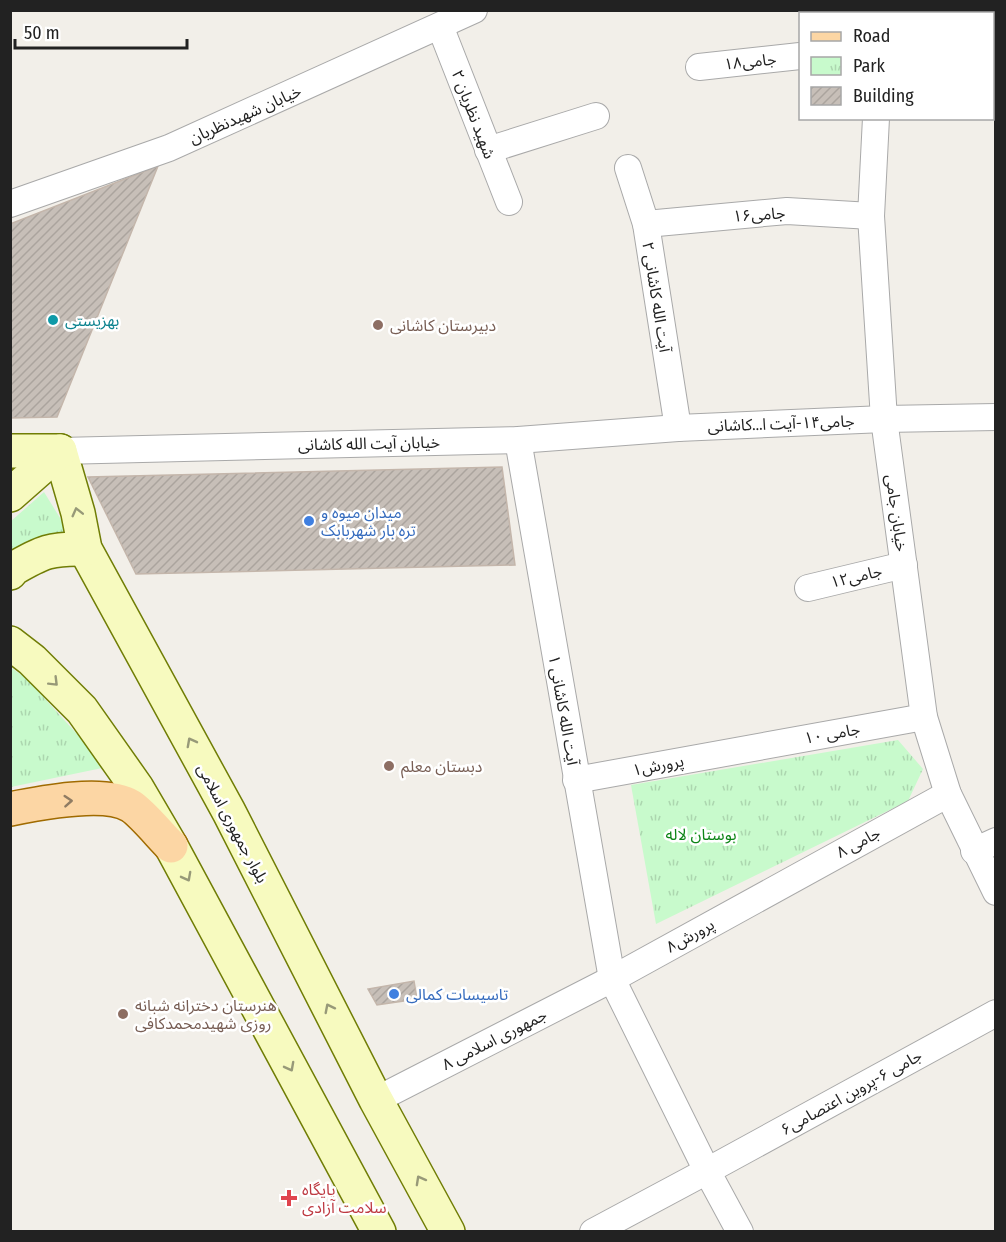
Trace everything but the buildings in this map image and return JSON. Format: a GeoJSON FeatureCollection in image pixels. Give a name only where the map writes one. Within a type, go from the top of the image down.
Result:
{"type":"FeatureCollection","features":[{"type":"Feature","properties":{"kind":"main road"},"geometry":{"type":"LineString","coordinates":[[10,809],[43,803],[102,798],[130,806],[171,846]]}},
{"type":"Feature","properties":{"kind":"street","name":"شهید نظریان ۲"},"geometry":{"type":"LineString","coordinates":[[459,16],[489,150],[509,202]]}},
{"type":"Feature","properties":{"kind":"street","name":"خیابان شهیدنظریان"},"geometry":{"type":"LineString","coordinates":[[10,204],[169,148],[459,16]]}},
{"type":"Feature","properties":{"kind":"street","name":"جامی۱۸"},"geometry":{"type":"LineString","coordinates":[[699,67],[799,56]]}},
{"type":"Feature","properties":{"kind":"street"},"geometry":{"type":"LineString","coordinates":[[489,150],[596,117]]}},
{"type":"Feature","properties":{"kind":"street","name":"خیابان جامی"},"geometry":{"type":"LineString","coordinates":[[876,120],[872,216],[884,419],[924,717],[948,794],[985,846],[996,892]]}},
{"type":"Feature","properties":{"kind":"street","name":"آیت الله کاشانی ۲"},"geometry":{"type":"LineString","coordinates":[[628,168],[646,224],[678,428]]}},
{"type":"Feature","properties":{"kind":"street","name":"جامی۱۶"},"geometry":{"type":"LineString","coordinates":[[646,224],[788,211],[872,216]]}},
{"type":"Feature","properties":{"kind":"street","name":"جامی۱۴-آیت ا...کاشانی"},"geometry":{"type":"LineString","coordinates":[[678,428],[884,419],[996,417]]}},
{"type":"Feature","properties":{"kind":"street","name":"خیابان آیت الله کاشانی"},"geometry":{"type":"LineString","coordinates":[[60,451],[518,440],[678,428]]}},
{"type":"Feature","properties":{"kind":"street","name":"آیت الله کاشانی ۱"},"geometry":{"type":"LineString","coordinates":[[518,440],[612,979],[707,1171],[740,1232]]}},
{"type":"Feature","properties":{"kind":"street"},"geometry":{"type":"LineString","coordinates":[[10,452],[60,451]]}},
{"type":"Feature","properties":{"kind":"street"},"geometry":{"type":"LineString","coordinates":[[10,495],[60,451]]}},
{"type":"Feature","properties":{"kind":"street","name":"بلوار جمهوری اسلامی"},"geometry":{"type":"LineString","coordinates":[[60,451],[78,513],[84,549],[229,812],[376,1100],[448,1232]]}},
{"type":"Feature","properties":{"kind":"street"},"geometry":{"type":"LineString","coordinates":[[10,573],[41,553],[56,548],[84,549]]}},
{"type":"Feature","properties":{"kind":"street","name":"جامی۱۲"},"geometry":{"type":"LineString","coordinates":[[808,588],[904,565]]}},
{"type":"Feature","properties":{"kind":"street"},"geometry":{"type":"LineString","coordinates":[[10,643],[32,660],[82,710],[137,788],[171,846],[379,1232]]}},
{"type":"Feature","properties":{"kind":"street","name":"جامی ۱۰"},"geometry":{"type":"LineString","coordinates":[[739,750],[924,717]]}},
{"type":"Feature","properties":{"kind":"street","name":"پرورش۱"},"geometry":{"type":"LineString","coordinates":[[576,780],[739,750]]}},
{"type":"Feature","properties":{"kind":"street","name":"جامی ۸"},"geometry":{"type":"LineString","coordinates":[[769,891],[948,794]]}},
{"type":"Feature","properties":{"kind":"street","name":"پرورش۸"},"geometry":{"type":"LineString","coordinates":[[612,979],[769,891]]}},
{"type":"Feature","properties":{"kind":"street","name":"جمهوری اسلامی ۸"},"geometry":{"type":"LineString","coordinates":[[376,1100],[612,979]]}},
{"type":"Feature","properties":{"kind":"street","name":"جامی ۶-پروین اعتصامی۶"},"geometry":{"type":"LineString","coordinates":[[593,1232],[996,1013]]}},
{"type":"Feature","properties":{"kind":"green space"},"geometry":{"type":"Polygon","coordinates":[[[44,492],[70,534],[11,559],[10,522],[44,492]]]}},
{"type":"Feature","properties":{"kind":"green space"},"geometry":{"type":"Polygon","coordinates":[[[10,667],[26,678],[107,767],[11,787],[10,667]]]}},
{"type":"Feature","properties":{"kind":"green space","name":"بوستان لاله"},"geometry":{"type":"Polygon","coordinates":[[[898,740],[923,769],[908,801],[656,924],[631,785],[898,740]]]}},
{"type":"Feature","properties":{"kind":"place","name":"بهزیستی"},"geometry":{"type":"Point","coordinates":[53,320]}},
{"type":"Feature","properties":{"kind":"place","name":"دبیرستان کاشانی"},"geometry":{"type":"Point","coordinates":[378,325]}},
{"type":"Feature","properties":{"kind":"place","name":"میدان میوه و تره بار شهربابک"},"geometry":{"type":"Point","coordinates":[309,521]}},
{"type":"Feature","properties":{"kind":"place","name":"دبستان معلم"},"geometry":{"type":"Point","coordinates":[389,766]}},
{"type":"Feature","properties":{"kind":"place","name":"تاسیسات کمالی"},"geometry":{"type":"Point","coordinates":[394,994]}},
{"type":"Feature","properties":{"kind":"place","name":"هنرستان دخترانه شبانه روزی شهیدمحمدکافی"},"geometry":{"type":"Point","coordinates":[123,1014]}},
{"type":"Feature","properties":{"kind":"place","name":"پایگاه سلامت آزادی"},"geometry":{"type":"Point","coordinates":[289,1198]}}]}
